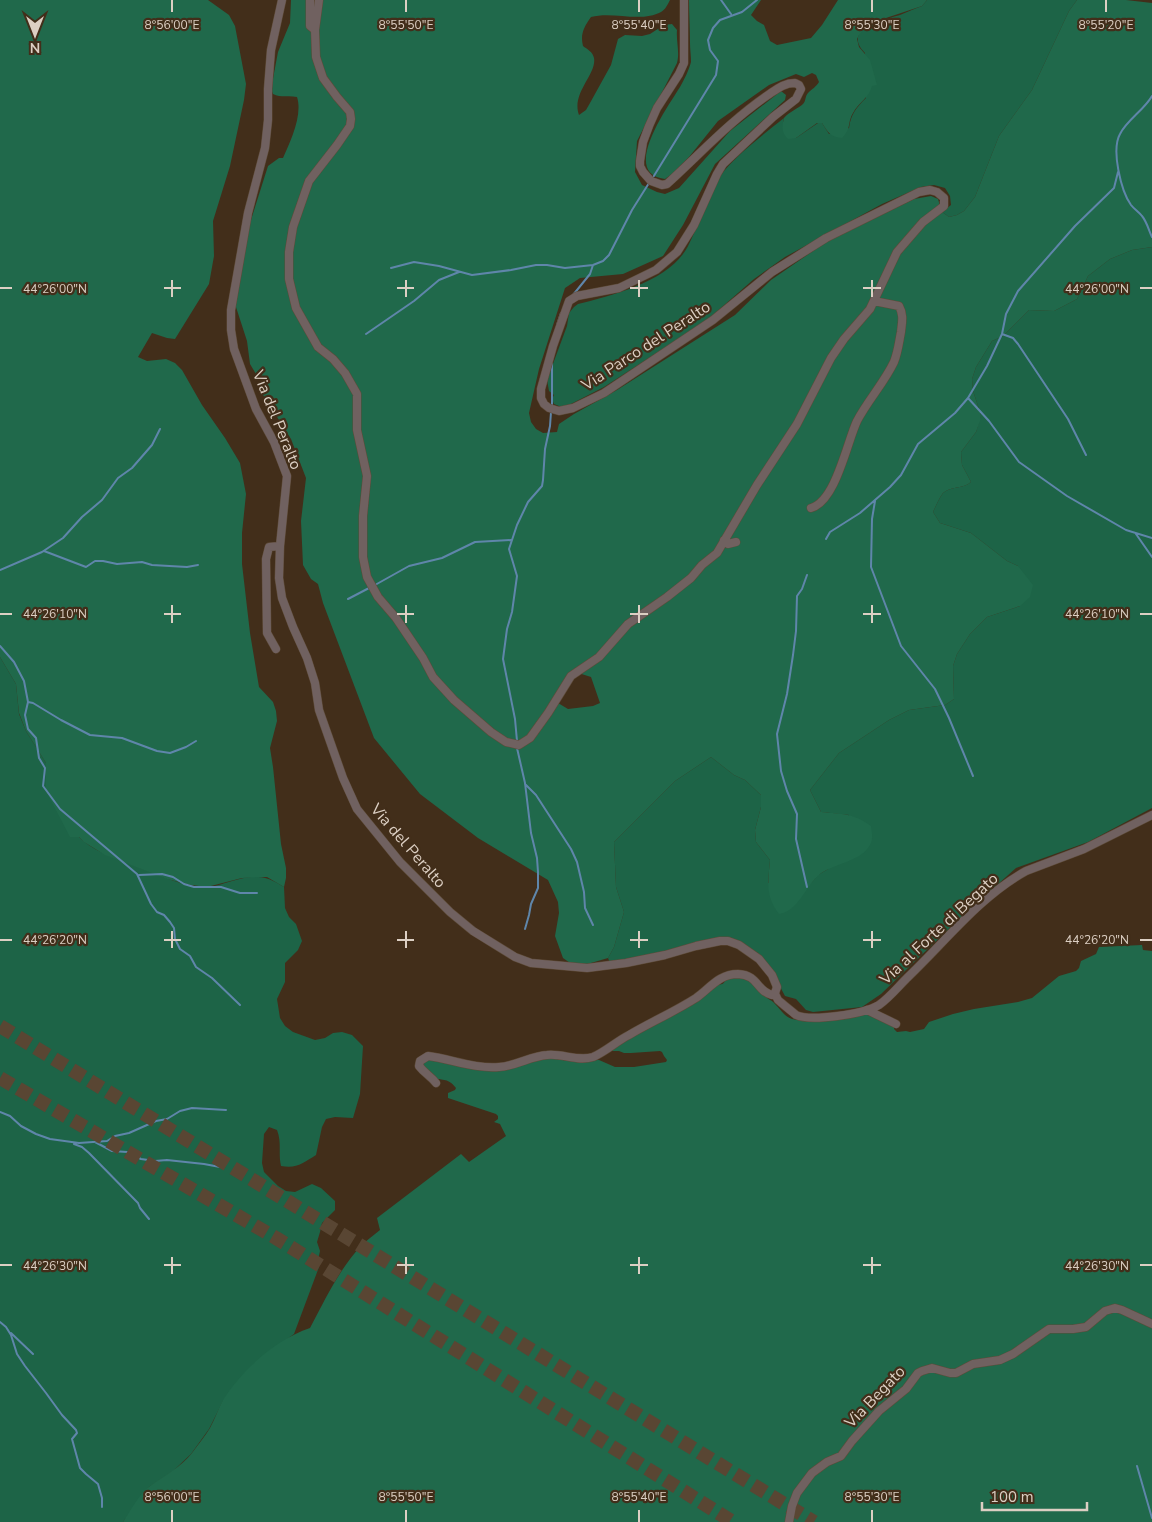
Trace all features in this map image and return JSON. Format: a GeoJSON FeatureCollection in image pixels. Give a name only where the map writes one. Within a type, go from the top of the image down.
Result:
{"type":"FeatureCollection","features":[{"type":"Feature","properties":{"kind":"street","name":"Via del Peralto"},"geometry":{"type":"LineString","coordinates":[[282,0],[271,50],[265,148],[248,213],[231,310],[231,330],[234,349],[256,409],[274,442],[287,476],[278,578],[282,598],[307,658],[315,683],[319,710],[357,809],[400,862],[450,912],[473,931],[515,957],[531,963],[587,968],[626,963],[696,946],[728,941],[759,959],[772,974],[777,987],[775,994]]}},
{"type":"Feature","properties":{"kind":"street"},"geometry":{"type":"LineString","coordinates":[[310,0],[310,26],[315,30]]}},
{"type":"Feature","properties":{"kind":"street"},"geometry":{"type":"LineString","coordinates":[[315,30],[319,0]]}},
{"type":"Feature","properties":{"kind":"street","name":"Via Parco del Peralto"},"geometry":{"type":"LineString","coordinates":[[315,30],[316,58],[324,78],[350,112],[351,119],[350,126],[309,181],[294,227],[289,252],[289,279],[296,308],[318,347],[333,359],[345,373],[357,394],[357,430],[367,476],[363,516],[363,557],[367,576],[378,597],[396,618],[423,658],[433,677],[454,700],[491,732],[506,742],[519,745],[530,738],[571,676],[599,657],[628,624],[691,578],[702,565],[717,553],[757,485],[797,424],[831,358],[874,301],[897,252],[923,222],[944,206],[944,198],[941,194],[930,190],[919,192],[826,238],[772,272],[714,320],[604,393],[573,408],[559,411],[549,408],[541,398],[541,388],[569,301],[576,296],[619,288],[656,270],[676,252],[694,224],[723,164],[796,98],[801,88],[795,83],[784,85],[751,106],[717,135],[667,184],[662,185],[651,181],[640,166],[643,142],[657,108],[684,63],[684,0]]}},
{"type":"Feature","properties":{"kind":"street"},"geometry":{"type":"LineString","coordinates":[[811,508],[817,505],[829,492],[838,475],[868,397],[879,388],[898,350],[903,320],[902,312],[899,306],[874,301]]}},
{"type":"Feature","properties":{"kind":"street"},"geometry":{"type":"LineString","coordinates":[[724,540],[728,544],[736,542]]}},
{"type":"Feature","properties":{"kind":"street"},"geometry":{"type":"LineString","coordinates":[[276,649],[267,633],[266,559],[268,547],[280,546]]}},
{"type":"Feature","properties":{"kind":"street","name":"Via al Forte di Begato"},"geometry":{"type":"LineString","coordinates":[[775,994],[778,1000],[796,1015],[824,1017],[850,1015],[867,1010],[879,1004],[980,906],[1015,877],[1104,840],[1152,815]]}},
{"type":"Feature","properties":{"kind":"street"},"geometry":{"type":"LineString","coordinates":[[436,1083],[424,1074],[419,1066],[420,1061],[428,1056],[464,1064],[500,1067],[548,1055],[575,1058],[592,1057],[698,996],[718,979],[729,975],[749,976],[755,980],[766,994],[772,996],[775,994]]}},
{"type":"Feature","properties":{"kind":"street"},"geometry":{"type":"LineString","coordinates":[[867,1010],[896,1024]]}},
{"type":"Feature","properties":{"kind":"street","name":"Via Begato"},"geometry":{"type":"LineString","coordinates":[[789,1522],[797,1493],[812,1473],[827,1462],[842,1456],[852,1441],[880,1411],[906,1388],[918,1373],[932,1368],[943,1372],[956,1373],[973,1364],[1000,1360],[1013,1354],[1049,1329],[1086,1327],[1105,1311],[1115,1308],[1152,1324]]}},
{"type":"Feature","properties":{"kind":"green space"},"geometry":{"type":"Polygon","coordinates":[[[0,0],[208,0],[229,15],[235,26],[246,84],[230,166],[213,221],[214,256],[209,284],[175,339],[152,333],[138,357],[147,361],[166,359],[175,363],[182,370],[202,405],[240,463],[246,494],[242,533],[242,564],[250,633],[259,687],[273,702],[276,711],[277,721],[270,748],[281,844],[286,868],[284,887],[267,877],[242,878],[207,887],[191,885],[167,879],[105,855],[79,837],[70,837],[46,791],[46,763],[26,731],[19,713],[16,684],[0,657],[0,0]]]}},
{"type":"Feature","properties":{"kind":"green space"},"geometry":{"type":"Polygon","coordinates":[[[291,0],[670,0],[662,11],[645,17],[608,15],[591,17],[583,31],[582,42],[583,46],[593,56],[594,64],[578,99],[577,107],[579,115],[586,110],[611,65],[618,39],[625,35],[642,36],[650,34],[664,25],[672,24],[677,30],[677,63],[637,141],[635,172],[642,185],[665,194],[679,188],[730,131],[781,91],[786,95],[785,100],[715,164],[683,225],[663,256],[623,274],[580,278],[565,288],[539,369],[529,413],[531,422],[536,429],[543,433],[557,432],[559,424],[574,414],[617,390],[735,315],[771,280],[829,240],[914,199],[931,196],[938,199],[942,212],[949,217],[964,211],[975,197],[999,136],[1032,90],[1069,11],[1077,0],[1126,0],[1152,3],[1152,247],[1132,250],[1110,259],[1088,276],[1077,299],[1054,311],[1029,310],[1003,336],[992,341],[976,367],[972,379],[973,391],[981,415],[980,421],[976,432],[961,452],[962,465],[971,482],[943,493],[933,512],[940,523],[971,533],[1007,561],[1018,566],[1033,585],[1030,597],[1020,606],[987,617],[970,634],[957,654],[953,666],[954,699],[945,705],[909,710],[889,720],[839,753],[810,790],[821,812],[853,816],[871,826],[872,840],[868,848],[859,856],[820,874],[797,903],[786,912],[779,914],[771,901],[768,888],[770,860],[756,842],[755,830],[761,807],[761,795],[745,780],[734,775],[711,757],[675,781],[614,842],[616,887],[624,912],[614,947],[608,958],[584,965],[573,965],[563,958],[555,936],[559,913],[558,902],[548,880],[478,838],[420,794],[374,738],[323,603],[318,584],[311,579],[303,565],[301,521],[306,478],[291,439],[260,390],[259,379],[250,364],[247,341],[235,304],[250,223],[268,166],[279,158],[283,158],[297,120],[297,97],[276,95],[273,94],[271,89],[278,52],[290,23],[291,0]],[[572,671],[553,700],[568,709],[593,706],[600,703],[591,677],[572,671]]]}},
{"type":"Feature","properties":{"kind":"green space"},"geometry":{"type":"Polygon","coordinates":[[[689,0],[761,0],[751,15],[764,25],[770,41],[777,45],[811,38],[838,0],[927,0],[922,6],[877,21],[864,29],[859,35],[857,39],[859,47],[870,60],[877,85],[872,86],[868,94],[855,109],[847,131],[842,138],[832,135],[822,123],[817,123],[796,138],[788,139],[786,137],[783,129],[784,118],[803,104],[807,94],[819,82],[816,75],[812,73],[804,77],[796,74],[769,85],[718,121],[689,157],[665,179],[652,174],[646,165],[647,152],[658,123],[682,84],[691,62],[689,0]]]}},
{"type":"Feature","properties":{"kind":"green space"},"geometry":{"type":"Polygon","coordinates":[[[927,0],[1077,0],[1069,11],[1032,90],[999,136],[975,197],[964,211],[949,217],[942,212],[951,205],[950,196],[945,188],[934,185],[921,187],[882,204],[785,257],[754,279],[706,321],[604,387],[567,406],[554,404],[552,399],[554,395],[549,391],[547,380],[567,326],[569,313],[574,307],[650,280],[674,264],[688,247],[713,190],[724,171],[745,150],[784,118],[783,122],[796,138],[818,123],[822,123],[829,134],[849,128],[854,112],[866,98],[865,53],[859,45],[858,38],[861,32],[875,23],[922,6],[927,0]]]}},
{"type":"Feature","properties":{"kind":"green space"},"geometry":{"type":"Polygon","coordinates":[[[1152,247],[1152,808],[1088,842],[1016,868],[959,919],[881,994],[862,1007],[813,1012],[806,1010],[796,999],[785,996],[769,966],[758,953],[732,938],[724,937],[686,945],[666,952],[610,963],[608,958],[614,947],[624,912],[616,887],[614,842],[675,781],[711,757],[734,775],[745,780],[761,795],[761,807],[755,830],[756,842],[770,860],[768,883],[810,884],[818,875],[828,869],[849,815],[821,812],[810,790],[839,753],[889,720],[909,710],[945,705],[954,699],[953,666],[957,654],[970,634],[987,617],[1020,606],[1018,566],[1007,561],[971,533],[940,523],[933,512],[943,493],[971,482],[962,465],[961,452],[976,432],[981,415],[973,391],[972,379],[976,367],[992,341],[1003,336],[1029,310],[1054,311],[1077,299],[1088,276],[1110,259],[1132,250],[1152,247]]]}},
{"type":"Feature","properties":{"kind":"green space"},"geometry":{"type":"Polygon","coordinates":[[[0,657],[16,684],[19,714],[26,731],[46,763],[46,791],[79,837],[85,843],[108,855],[164,878],[189,885],[211,887],[249,877],[262,877],[284,887],[285,908],[289,917],[296,924],[302,941],[298,950],[285,963],[285,982],[277,999],[280,1018],[285,1026],[293,1032],[315,1040],[325,1038],[333,1033],[342,1032],[352,1035],[363,1046],[360,1094],[353,1118],[335,1117],[326,1119],[322,1127],[316,1155],[296,1166],[281,1166],[277,1130],[269,1127],[264,1134],[262,1163],[264,1172],[278,1186],[286,1191],[295,1192],[312,1184],[321,1188],[335,1201],[335,1210],[322,1223],[317,1242],[320,1251],[319,1267],[294,1334],[261,1358],[223,1401],[209,1429],[191,1454],[173,1471],[149,1487],[123,1522],[0,1522],[0,657]]]}},
{"type":"Feature","properties":{"kind":"green space"},"geometry":{"type":"Polygon","coordinates":[[[1142,945],[1143,950],[1152,951],[1152,1522],[123,1522],[135,1502],[146,1489],[188,1458],[210,1428],[223,1400],[240,1377],[272,1348],[297,1333],[310,1328],[346,1264],[362,1245],[380,1230],[377,1218],[461,1154],[469,1162],[506,1136],[500,1124],[494,1122],[498,1119],[496,1114],[448,1098],[448,1093],[456,1088],[450,1082],[432,1076],[422,1065],[425,1059],[491,1071],[544,1057],[569,1061],[599,1060],[615,1067],[634,1067],[666,1062],[667,1060],[660,1051],[624,1053],[604,1051],[717,984],[722,984],[727,977],[741,977],[750,981],[785,1015],[792,1019],[811,1020],[864,1015],[881,1019],[894,1027],[897,1032],[910,1032],[924,1029],[929,1022],[953,1014],[1032,998],[1059,976],[1076,971],[1081,961],[1096,954],[1099,947],[1142,945]]]}},
{"type":"Feature","properties":{"kind":"waterway"},"geometry":{"type":"LineString","coordinates":[[721,0],[731,14]]}},
{"type":"Feature","properties":{"kind":"waterway"},"geometry":{"type":"LineString","coordinates":[[652,179],[716,75],[718,61],[710,50],[708,40],[713,28],[720,20],[742,12],[757,0]]}},
{"type":"Feature","properties":{"kind":"waterway"},"geometry":{"type":"LineString","coordinates":[[1152,96],[1123,129],[1117,141],[1118,170],[1127,199],[1144,218],[1152,237]]}},
{"type":"Feature","properties":{"kind":"waterway"},"geometry":{"type":"LineString","coordinates":[[826,539],[830,532],[860,513],[890,487],[901,475],[918,444],[955,413],[968,398],[987,366],[1002,334],[1006,314],[1018,291],[1075,226],[1114,188],[1118,172]]}},
{"type":"Feature","properties":{"kind":"waterway"},"geometry":{"type":"LineString","coordinates":[[391,268],[414,262],[439,266],[472,275],[536,265],[565,268],[593,265],[603,261],[609,255],[632,210],[649,183]]}},
{"type":"Feature","properties":{"kind":"waterway"},"geometry":{"type":"LineString","coordinates":[[573,295],[590,274],[593,265]]}},
{"type":"Feature","properties":{"kind":"waterway"},"geometry":{"type":"LineString","coordinates":[[366,334],[414,301],[439,280],[459,272]]}},
{"type":"Feature","properties":{"kind":"waterway"},"geometry":{"type":"LineString","coordinates":[[557,325],[561,313]]}},
{"type":"Feature","properties":{"kind":"waterway"},"geometry":{"type":"LineString","coordinates":[[1002,334],[1013,338],[1018,344],[1068,419],[1086,455]]}},
{"type":"Feature","properties":{"kind":"waterway"},"geometry":{"type":"LineString","coordinates":[[552,362],[552,407]]}},
{"type":"Feature","properties":{"kind":"waterway"},"geometry":{"type":"LineString","coordinates":[[968,398],[989,421],[1019,462],[1067,496],[1126,530],[1152,538]]}},
{"type":"Feature","properties":{"kind":"waterway"},"geometry":{"type":"LineString","coordinates":[[517,741],[515,719],[503,659],[517,576],[509,549],[517,525],[528,502],[542,486],[551,412]]}},
{"type":"Feature","properties":{"kind":"waterway"},"geometry":{"type":"LineString","coordinates":[[0,570],[42,552],[63,538],[82,517],[102,500],[118,478],[132,468],[152,445],[160,429]]}},
{"type":"Feature","properties":{"kind":"waterway"},"geometry":{"type":"LineString","coordinates":[[875,501],[872,519],[871,567],[901,646],[935,689],[973,776]]}},
{"type":"Feature","properties":{"kind":"waterway"},"geometry":{"type":"LineString","coordinates":[[1136,534],[1152,557]]}},
{"type":"Feature","properties":{"kind":"waterway"},"geometry":{"type":"LineString","coordinates":[[375,585],[409,566],[442,558],[475,542],[511,540]]}},
{"type":"Feature","properties":{"kind":"waterway"},"geometry":{"type":"LineString","coordinates":[[44,551],[86,567],[95,561],[117,564],[142,562],[152,565],[187,567],[198,565]]}},
{"type":"Feature","properties":{"kind":"waterway"},"geometry":{"type":"LineString","coordinates":[[807,575],[802,589],[797,596],[793,655],[787,694],[777,734],[781,771],[797,814],[796,839],[807,887]]}},
{"type":"Feature","properties":{"kind":"waterway"},"geometry":{"type":"LineString","coordinates":[[348,599],[371,587]]}},
{"type":"Feature","properties":{"kind":"waterway"},"geometry":{"type":"LineString","coordinates":[[0,646],[14,662],[24,681],[28,702],[25,715],[28,729],[36,738],[39,758],[45,768],[43,786],[60,809],[137,874],[151,904],[157,912],[164,915],[174,928],[175,939],[180,949],[190,956],[196,967],[212,978],[240,1005]]}},
{"type":"Feature","properties":{"kind":"waterway"},"geometry":{"type":"LineString","coordinates":[[28,702],[90,735],[122,738],[157,751],[170,753],[196,741]]}},
{"type":"Feature","properties":{"kind":"waterway"},"geometry":{"type":"LineString","coordinates":[[517,748],[525,783],[538,872],[538,888],[531,904],[525,929]]}},
{"type":"Feature","properties":{"kind":"waterway"},"geometry":{"type":"LineString","coordinates":[[525,784],[536,795],[571,849],[577,862],[584,892],[585,908],[593,925]]}},
{"type":"Feature","properties":{"kind":"waterway"},"geometry":{"type":"LineString","coordinates":[[139,875],[162,874],[194,887],[221,887],[240,893],[257,893]]}},
{"type":"Feature","properties":{"kind":"waterway"},"geometry":{"type":"LineString","coordinates":[[0,1112],[10,1116],[21,1126],[36,1134],[50,1139],[79,1143],[107,1141],[115,1136],[129,1133],[156,1121],[167,1119],[180,1111],[192,1108],[226,1110]]}},
{"type":"Feature","properties":{"kind":"waterway"},"geometry":{"type":"LineString","coordinates":[[95,1142],[112,1151],[127,1152],[141,1159],[167,1160],[220,1167]]}},
{"type":"Feature","properties":{"kind":"waterway"},"geometry":{"type":"LineString","coordinates":[[74,1144],[82,1147],[89,1153],[138,1203],[149,1219]]}},
{"type":"Feature","properties":{"kind":"waterway"},"geometry":{"type":"LineString","coordinates":[[0,1322],[11,1335],[17,1354],[25,1366],[62,1415],[76,1430],[77,1433],[72,1439],[80,1468],[98,1484],[102,1498],[102,1507]]}},
{"type":"Feature","properties":{"kind":"waterway"},"geometry":{"type":"LineString","coordinates":[[11,1333],[33,1354]]}},
{"type":"Feature","properties":{"kind":"waterway"},"geometry":{"type":"LineString","coordinates":[[1137,1466],[1152,1518]]}},
{"type":"Feature","properties":{"kind":"tunnel"},"geometry":{"type":"LineString","coordinates":[[0,1026],[814,1522]]}},
{"type":"Feature","properties":{"kind":"tunnel"},"geometry":{"type":"LineString","coordinates":[[0,1078],[276,1238],[733,1522]]}}]}
